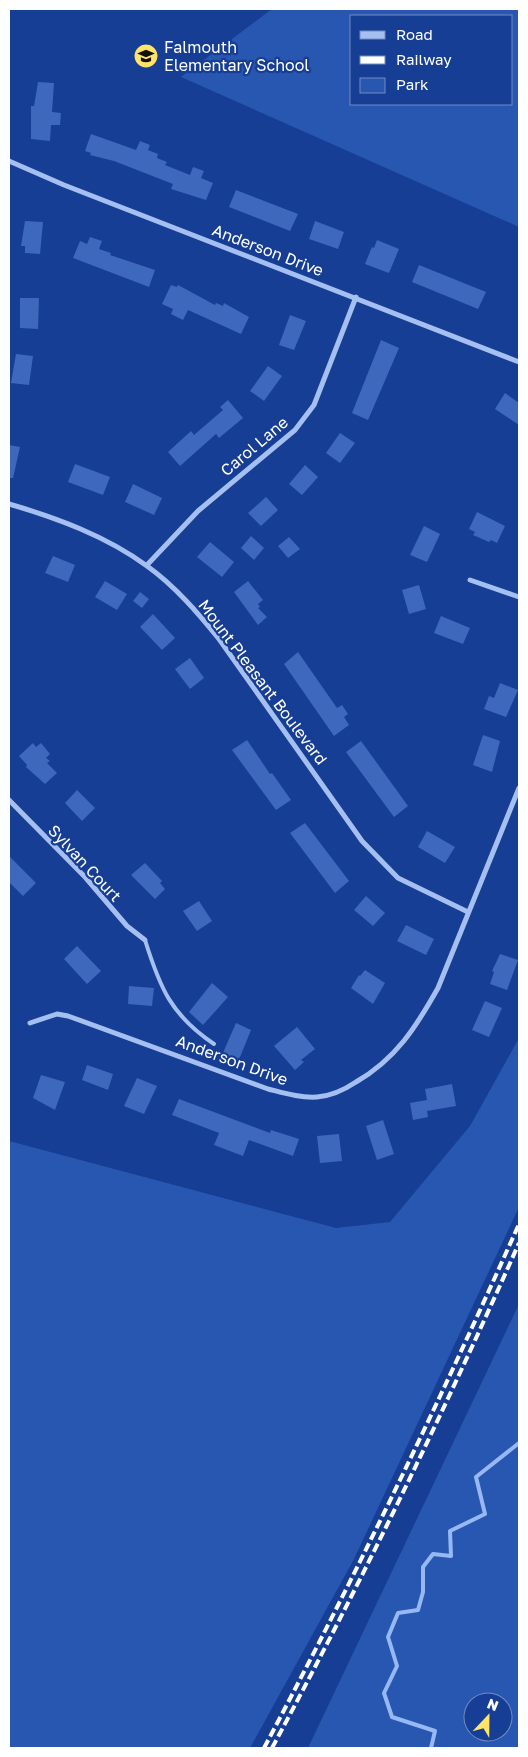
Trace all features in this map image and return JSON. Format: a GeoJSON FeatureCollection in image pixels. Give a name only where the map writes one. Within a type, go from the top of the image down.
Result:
{"type":"FeatureCollection","features":[{"type":"Feature","properties":{"kind":"street","name":"Anderson Drive"},"geometry":{"type":"LineString","coordinates":[[9,160],[64,184],[519,362]]}},
{"type":"Feature","properties":{"kind":"street","name":"Carol Lane"},"geometry":{"type":"LineString","coordinates":[[147,565],[198,511],[295,430],[304,420],[314,405],[356,297]]}},
{"type":"Feature","properties":{"kind":"street","name":"Mount Pleasant Boulevard"},"geometry":{"type":"LineString","coordinates":[[9,504],[86,531],[147,565],[194,608],[220,639],[362,841],[379,860],[398,878],[468,912]]}},
{"type":"Feature","properties":{"kind":"street"},"geometry":{"type":"LineString","coordinates":[[470,580],[519,597]]}},
{"type":"Feature","properties":{"kind":"street","name":"Anderson Drive"},"geometry":{"type":"LineString","coordinates":[[30,1023],[57,1014],[68,1016],[268,1089],[304,1097],[334,1094],[376,1070],[405,1040],[438,988],[519,788]]}},
{"type":"Feature","properties":{"kind":"street","name":"Sylvan Court"},"geometry":{"type":"LineString","coordinates":[[9,800],[85,877],[126,926],[145,940]]}},
{"type":"Feature","properties":{"kind":"lane"},"geometry":{"type":"LineString","coordinates":[[145,940],[160,984],[176,1012],[198,1033],[214,1044]]}},
{"type":"Feature","properties":{"kind":"green space"},"geometry":{"type":"Polygon","coordinates":[[[272,9],[519,9],[519,227],[181,77],[272,9]]]}},
{"type":"Feature","properties":{"kind":"green space"},"geometry":{"type":"Polygon","coordinates":[[[519,1038],[519,1207],[354,1559],[250,1748],[9,1748],[9,1141],[336,1228],[390,1222],[470,1126],[519,1038]]]}},
{"type":"Feature","properties":{"kind":"green space"},"geometry":{"type":"Polygon","coordinates":[[[519,1304],[519,1748],[308,1748],[519,1304]]]}},
{"type":"Feature","properties":{"kind":"building"},"geometry":{"type":"Polygon","coordinates":[[[38,82],[54,83],[52,112],[61,113],[60,125],[51,125],[50,141],[31,139],[31,106],[34,106],[38,82]]]}},
{"type":"Feature","properties":{"kind":"building"},"geometry":{"type":"Polygon","coordinates":[[[91,134],[136,150],[140,141],[150,145],[148,150],[158,154],[157,158],[167,162],[165,165],[190,175],[193,167],[204,171],[201,178],[213,183],[206,200],[171,189],[173,184],[114,161],[90,155],[91,153],[85,151],[91,134]]]}},
{"type":"Feature","properties":{"kind":"building"},"geometry":{"type":"Polygon","coordinates":[[[236,190],[298,214],[290,231],[229,207],[236,190]]]}},
{"type":"Feature","properties":{"kind":"building"},"geometry":{"type":"Polygon","coordinates":[[[25,221],[43,222],[40,254],[25,253],[25,246],[21,246],[25,221]]]}},
{"type":"Feature","properties":{"kind":"building"},"geometry":{"type":"Polygon","coordinates":[[[315,221],[344,232],[338,249],[309,239],[315,221]]]}},
{"type":"Feature","properties":{"kind":"building"},"geometry":{"type":"Polygon","coordinates":[[[90,237],[102,241],[99,249],[111,253],[110,255],[155,270],[149,287],[73,258],[80,241],[87,244],[90,237]]]}},
{"type":"Feature","properties":{"kind":"building"},"geometry":{"type":"Polygon","coordinates":[[[377,240],[399,249],[389,273],[365,264],[377,240]]]}},
{"type":"Feature","properties":{"kind":"building"},"geometry":{"type":"Polygon","coordinates":[[[419,265],[486,292],[478,309],[412,282],[419,265]]]}},
{"type":"Feature","properties":{"kind":"building"},"geometry":{"type":"Polygon","coordinates":[[[171,285],[177,287],[178,285],[215,305],[216,303],[223,306],[224,303],[249,317],[241,334],[188,310],[183,320],[171,314],[173,309],[162,304],[171,285]]]}},
{"type":"Feature","properties":{"kind":"building"},"geometry":{"type":"Polygon","coordinates":[[[20,298],[39,298],[38,329],[20,328],[20,298]]]}},
{"type":"Feature","properties":{"kind":"building"},"geometry":{"type":"Polygon","coordinates":[[[290,315],[306,321],[294,350],[279,345],[290,315]]]}},
{"type":"Feature","properties":{"kind":"building"},"geometry":{"type":"Polygon","coordinates":[[[381,340],[399,348],[368,420],[352,413],[381,340]]]}},
{"type":"Feature","properties":{"kind":"building"},"geometry":{"type":"Polygon","coordinates":[[[16,354],[33,356],[29,385],[11,383],[16,354]]]}},
{"type":"Feature","properties":{"kind":"building"},"geometry":{"type":"Polygon","coordinates":[[[268,366],[282,376],[264,401],[250,391],[268,366]]]}},
{"type":"Feature","properties":{"kind":"building"},"geometry":{"type":"Polygon","coordinates":[[[505,393],[519,403],[519,425],[495,409],[505,393]]]}},
{"type":"Feature","properties":{"kind":"building"},"geometry":{"type":"Polygon","coordinates":[[[228,400],[243,418],[219,438],[216,434],[180,466],[168,452],[191,431],[194,435],[223,410],[220,407],[228,400]]]}},
{"type":"Feature","properties":{"kind":"building"},"geometry":{"type":"Polygon","coordinates":[[[340,433],[355,443],[340,463],[326,453],[340,433]]]}},
{"type":"Feature","properties":{"kind":"building"},"geometry":{"type":"Polygon","coordinates":[[[9,445],[20,447],[13,478],[9,478],[9,445]]]}},
{"type":"Feature","properties":{"kind":"building"},"geometry":{"type":"Polygon","coordinates":[[[75,464],[110,477],[103,495],[68,482],[75,464]]]}},
{"type":"Feature","properties":{"kind":"building"},"geometry":{"type":"Polygon","coordinates":[[[305,465],[318,477],[302,495],[289,484],[305,465]]]}},
{"type":"Feature","properties":{"kind":"building"},"geometry":{"type":"Polygon","coordinates":[[[133,484],[162,498],[154,515],[125,502],[133,484]]]}},
{"type":"Feature","properties":{"kind":"building"},"geometry":{"type":"Polygon","coordinates":[[[266,497],[278,510],[261,526],[248,513],[266,497]]]}},
{"type":"Feature","properties":{"kind":"building"},"geometry":{"type":"Polygon","coordinates":[[[477,512],[505,526],[497,543],[491,540],[489,542],[473,535],[475,532],[469,529],[477,512]]]}},
{"type":"Feature","properties":{"kind":"building"},"geometry":{"type":"Polygon","coordinates":[[[424,526],[440,534],[427,562],[410,555],[424,526]]]}},
{"type":"Feature","properties":{"kind":"building"},"geometry":{"type":"Polygon","coordinates":[[[251,536],[264,548],[254,560],[241,548],[251,536]]]}},
{"type":"Feature","properties":{"kind":"building"},"geometry":{"type":"Polygon","coordinates":[[[289,537],[300,549],[288,558],[278,546],[289,537]]]}},
{"type":"Feature","properties":{"kind":"building"},"geometry":{"type":"Polygon","coordinates":[[[210,542],[234,562],[222,577],[197,557],[210,542]]]}},
{"type":"Feature","properties":{"kind":"building"},"geometry":{"type":"Polygon","coordinates":[[[53,556],[75,565],[68,582],[45,573],[53,556]]]}},
{"type":"Feature","properties":{"kind":"building"},"geometry":{"type":"Polygon","coordinates":[[[105,581],[127,594],[117,610],[95,597],[105,581]]]}},
{"type":"Feature","properties":{"kind":"building"},"geometry":{"type":"Polygon","coordinates":[[[248,581],[263,600],[258,604],[260,607],[258,608],[267,617],[258,625],[234,592],[248,581]]]}},
{"type":"Feature","properties":{"kind":"building"},"geometry":{"type":"Polygon","coordinates":[[[419,585],[426,609],[409,614],[402,590],[419,585]]]}},
{"type":"Feature","properties":{"kind":"building"},"geometry":{"type":"Polygon","coordinates":[[[140,592],[149,599],[142,608],[133,601],[140,592]]]}},
{"type":"Feature","properties":{"kind":"building"},"geometry":{"type":"Polygon","coordinates":[[[153,614],[175,638],[162,650],[140,627],[153,614]]]}},
{"type":"Feature","properties":{"kind":"building"},"geometry":{"type":"Polygon","coordinates":[[[441,616],[470,628],[463,644],[434,633],[441,616]]]}},
{"type":"Feature","properties":{"kind":"building"},"geometry":{"type":"Polygon","coordinates":[[[298,652],[337,708],[342,705],[348,714],[344,717],[349,725],[334,736],[284,664],[298,652]]]}},
{"type":"Feature","properties":{"kind":"building"},"geometry":{"type":"Polygon","coordinates":[[[190,658],[204,678],[190,689],[175,669],[190,658]]]}},
{"type":"Feature","properties":{"kind":"building"},"geometry":{"type":"Polygon","coordinates":[[[500,683],[518,690],[506,717],[484,709],[489,696],[494,698],[500,683]]]}},
{"type":"Feature","properties":{"kind":"building"},"geometry":{"type":"Polygon","coordinates":[[[483,735],[500,741],[492,772],[473,765],[483,735]]]}},
{"type":"Feature","properties":{"kind":"building"},"geometry":{"type":"Polygon","coordinates":[[[247,740],[270,774],[272,773],[291,800],[276,810],[232,750],[247,740]]]}},
{"type":"Feature","properties":{"kind":"building"},"geometry":{"type":"Polygon","coordinates":[[[361,741],[408,806],[394,817],[346,752],[361,741]]]}},
{"type":"Feature","properties":{"kind":"building"},"geometry":{"type":"Polygon","coordinates":[[[33,743],[36,747],[41,743],[50,754],[46,758],[50,761],[47,763],[57,773],[45,784],[26,767],[27,765],[19,756],[33,743]]]}},
{"type":"Feature","properties":{"kind":"building"},"geometry":{"type":"Polygon","coordinates":[[[77,790],[95,808],[82,821],[65,803],[77,790]]]}},
{"type":"Feature","properties":{"kind":"building"},"geometry":{"type":"Polygon","coordinates":[[[305,823],[349,881],[335,893],[290,833],[305,823]]]}},
{"type":"Feature","properties":{"kind":"building"},"geometry":{"type":"Polygon","coordinates":[[[427,831],[455,847],[445,863],[418,847],[427,831]]]}},
{"type":"Feature","properties":{"kind":"building"},"geometry":{"type":"Polygon","coordinates":[[[9,856],[36,883],[23,896],[9,882],[9,856]]]}},
{"type":"Feature","properties":{"kind":"building"},"geometry":{"type":"Polygon","coordinates":[[[145,863],[162,881],[160,883],[165,889],[155,899],[131,875],[145,863]]]}},
{"type":"Feature","properties":{"kind":"building"},"geometry":{"type":"Polygon","coordinates":[[[366,896],[385,913],[373,926],[354,910],[366,896]]]}},
{"type":"Feature","properties":{"kind":"building"},"geometry":{"type":"Polygon","coordinates":[[[199,901],[212,921],[197,931],[183,911],[199,901]]]}},
{"type":"Feature","properties":{"kind":"building"},"geometry":{"type":"Polygon","coordinates":[[[406,925],[434,939],[426,955],[397,941],[406,925]]]}},
{"type":"Feature","properties":{"kind":"building"},"geometry":{"type":"Polygon","coordinates":[[[77,946],[101,971],[87,984],[64,959],[77,946]]]}},
{"type":"Feature","properties":{"kind":"building"},"geometry":{"type":"Polygon","coordinates":[[[500,954],[518,960],[507,990],[490,984],[494,972],[492,971],[500,954]]]}},
{"type":"Feature","properties":{"kind":"building"},"geometry":{"type":"Polygon","coordinates":[[[365,970],[385,983],[373,1004],[351,988],[359,975],[365,970]]]}},
{"type":"Feature","properties":{"kind":"building"},"geometry":{"type":"Polygon","coordinates":[[[212,983],[228,997],[203,1025],[189,1012],[212,983]]]}},
{"type":"Feature","properties":{"kind":"building"},"geometry":{"type":"Polygon","coordinates":[[[129,986],[154,988],[152,1006],[128,1004],[129,986]]]}},
{"type":"Feature","properties":{"kind":"building"},"geometry":{"type":"Polygon","coordinates":[[[485,1001],[502,1008],[489,1037],[472,1030],[485,1001]]]}},
{"type":"Feature","properties":{"kind":"building"},"geometry":{"type":"Polygon","coordinates":[[[236,1023],[251,1030],[238,1062],[222,1055],[236,1023]]]}},
{"type":"Feature","properties":{"kind":"building"},"geometry":{"type":"Polygon","coordinates":[[[297,1027],[315,1049],[301,1060],[304,1062],[295,1070],[274,1046],[297,1027]]]}},
{"type":"Feature","properties":{"kind":"building"},"geometry":{"type":"Polygon","coordinates":[[[87,1065],[113,1074],[108,1090],[82,1080],[87,1065]]]}},
{"type":"Feature","properties":{"kind":"building"},"geometry":{"type":"Polygon","coordinates":[[[41,1075],[65,1082],[55,1110],[33,1098],[41,1075]]]}},
{"type":"Feature","properties":{"kind":"building"},"geometry":{"type":"Polygon","coordinates":[[[137,1078],[157,1086],[144,1114],[124,1106],[137,1078]]]}},
{"type":"Feature","properties":{"kind":"building"},"geometry":{"type":"Polygon","coordinates":[[[452,1084],[456,1106],[427,1111],[428,1117],[413,1120],[410,1103],[427,1100],[425,1089],[452,1084]]]}},
{"type":"Feature","properties":{"kind":"building"},"geometry":{"type":"Polygon","coordinates":[[[179,1099],[270,1133],[271,1130],[299,1139],[293,1156],[249,1140],[243,1156],[214,1145],[219,1133],[172,1115],[179,1099]]]}},
{"type":"Feature","properties":{"kind":"building"},"geometry":{"type":"Polygon","coordinates":[[[383,1120],[394,1154],[377,1160],[366,1126],[383,1120]]]}},
{"type":"Feature","properties":{"kind":"building"},"geometry":{"type":"Polygon","coordinates":[[[339,1134],[342,1161],[320,1163],[317,1136],[339,1134]]]}},
{"type":"Feature","properties":{"kind":"waterway"},"geometry":{"type":"LineString","coordinates":[[431,1748],[435,1731],[392,1717],[384,1693],[397,1666],[388,1637],[398,1613],[418,1610],[423,1592],[423,1567],[433,1554],[451,1556],[450,1531],[485,1514],[476,1477],[519,1443]]}},
{"type":"Feature","properties":{"kind":"railway"},"geometry":{"type":"LineString","coordinates":[[264,1748],[396,1488],[519,1224]]}},
{"type":"Feature","properties":{"kind":"railway"},"geometry":{"type":"LineString","coordinates":[[272,1748],[400,1498],[461,1371],[519,1243]]}},
{"type":"Feature","properties":{"kind":"place","name":"Falmouth Elementary School"},"geometry":{"type":"Point","coordinates":[146,56]}}]}
